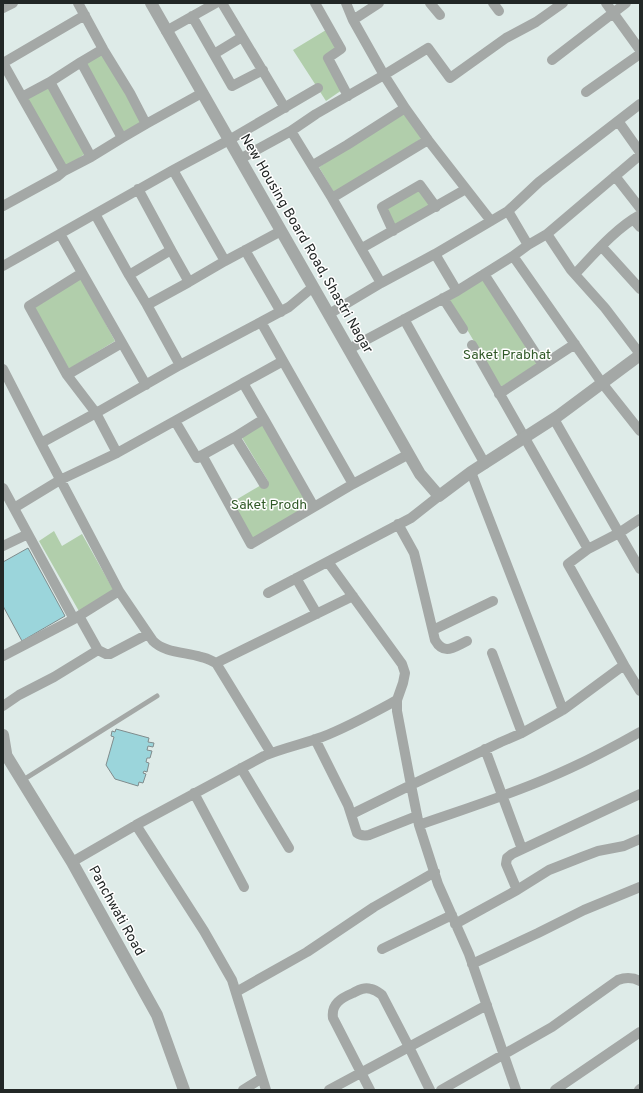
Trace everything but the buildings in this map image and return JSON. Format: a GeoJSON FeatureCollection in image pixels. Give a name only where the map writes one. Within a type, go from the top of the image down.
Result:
{"type":"FeatureCollection","features":[{"type":"Feature","properties":{"kind":"street"},"geometry":{"type":"LineString","coordinates":[[3,8],[12,3]]}},
{"type":"Feature","properties":{"kind":"street"},"geometry":{"type":"LineString","coordinates":[[78,3],[103,49],[130,93],[146,124]]}},
{"type":"Feature","properties":{"kind":"street","name":"New Housing Board Road, Shastri Nagar"},"geometry":{"type":"LineString","coordinates":[[151,3],[420,474],[439,496]]}},
{"type":"Feature","properties":{"kind":"street"},"geometry":{"type":"LineString","coordinates":[[166,31],[216,3]]}},
{"type":"Feature","properties":{"kind":"street"},"geometry":{"type":"LineString","coordinates":[[222,3],[285,108]]}},
{"type":"Feature","properties":{"kind":"street"},"geometry":{"type":"LineString","coordinates":[[315,3],[341,49],[328,58],[348,96]]}},
{"type":"Feature","properties":{"kind":"street"},"geometry":{"type":"LineString","coordinates":[[346,3],[353,20],[404,108],[491,221]]}},
{"type":"Feature","properties":{"kind":"street"},"geometry":{"type":"LineString","coordinates":[[353,20],[379,3]]}},
{"type":"Feature","properties":{"kind":"street"},"geometry":{"type":"LineString","coordinates":[[430,3],[440,15]]}},
{"type":"Feature","properties":{"kind":"street"},"geometry":{"type":"LineString","coordinates":[[240,159],[291,131],[316,114],[428,48],[450,78],[506,38],[536,22],[563,3]]}},
{"type":"Feature","properties":{"kind":"street"},"geometry":{"type":"LineString","coordinates":[[606,3],[640,50]]}},
{"type":"Feature","properties":{"kind":"street"},"geometry":{"type":"LineString","coordinates":[[552,60],[626,3]]}},
{"type":"Feature","properties":{"kind":"street"},"geometry":{"type":"LineString","coordinates":[[64,171],[3,63],[85,15]]}},
{"type":"Feature","properties":{"kind":"street"},"geometry":{"type":"LineString","coordinates":[[192,16],[232,86],[263,70]]}},
{"type":"Feature","properties":{"kind":"street"},"geometry":{"type":"LineString","coordinates":[[214,54],[242,37]]}},
{"type":"Feature","properties":{"kind":"street"},"geometry":{"type":"LineString","coordinates":[[22,97],[50,82],[103,49]]}},
{"type":"Feature","properties":{"kind":"street"},"geometry":{"type":"LineString","coordinates":[[586,92],[640,54]]}},
{"type":"Feature","properties":{"kind":"street"},"geometry":{"type":"LineString","coordinates":[[81,62],[122,138]]}},
{"type":"Feature","properties":{"kind":"street"},"geometry":{"type":"LineString","coordinates":[[50,82],[91,157]]}},
{"type":"Feature","properties":{"kind":"street"},"geometry":{"type":"LineString","coordinates":[[3,266],[229,140],[318,88]]}},
{"type":"Feature","properties":{"kind":"street"},"geometry":{"type":"LineString","coordinates":[[3,206],[202,93]]}},
{"type":"Feature","properties":{"kind":"street"},"geometry":{"type":"LineString","coordinates":[[329,314],[508,211],[539,182],[640,104]]}},
{"type":"Feature","properties":{"kind":"street"},"geometry":{"type":"LineString","coordinates":[[313,166],[404,108]]}},
{"type":"Feature","properties":{"kind":"street"},"geometry":{"type":"LineString","coordinates":[[349,349],[457,291],[547,234],[640,154],[618,121]]}},
{"type":"Feature","properties":{"kind":"street"},"geometry":{"type":"LineString","coordinates":[[291,131],[362,248],[381,283]]}},
{"type":"Feature","properties":{"kind":"street"},"geometry":{"type":"LineString","coordinates":[[332,198],[428,140]]}},
{"type":"Feature","properties":{"kind":"street"},"geometry":{"type":"LineString","coordinates":[[173,170],[224,261]]}},
{"type":"Feature","properties":{"kind":"street"},"geometry":{"type":"LineString","coordinates":[[615,176],[640,208]]}},
{"type":"Feature","properties":{"kind":"street"},"geometry":{"type":"LineString","coordinates":[[393,231],[382,208],[420,185],[436,207]]}},
{"type":"Feature","properties":{"kind":"street"},"geometry":{"type":"LineString","coordinates":[[362,248],[466,189]]}},
{"type":"Feature","properties":{"kind":"street"},"geometry":{"type":"LineString","coordinates":[[138,190],[188,282]]}},
{"type":"Feature","properties":{"kind":"street"},"geometry":{"type":"LineString","coordinates":[[508,211],[528,245]]}},
{"type":"Feature","properties":{"kind":"street"},"geometry":{"type":"LineString","coordinates":[[95,214],[180,365]]}},
{"type":"Feature","properties":{"kind":"street"},"geometry":{"type":"LineString","coordinates":[[575,274],[618,231],[638,220]]}},
{"type":"Feature","properties":{"kind":"street"},"geometry":{"type":"LineString","coordinates":[[147,305],[224,261],[281,231]]}},
{"type":"Feature","properties":{"kind":"street"},"geometry":{"type":"LineString","coordinates":[[60,234],[146,384]]}},
{"type":"Feature","properties":{"kind":"street"},"geometry":{"type":"LineString","coordinates":[[268,593],[411,518],[471,472],[554,419],[640,355],[605,308],[575,274],[547,234]]}},
{"type":"Feature","properties":{"kind":"street"},"geometry":{"type":"LineString","coordinates":[[602,247],[640,289]]}},
{"type":"Feature","properties":{"kind":"street"},"geometry":{"type":"LineString","coordinates":[[129,275],[171,250]]}},
{"type":"Feature","properties":{"kind":"street"},"geometry":{"type":"LineString","coordinates":[[245,250],[281,312]]}},
{"type":"Feature","properties":{"kind":"street"},"geometry":{"type":"LineString","coordinates":[[435,254],[457,291]]}},
{"type":"Feature","properties":{"kind":"street"},"geometry":{"type":"LineString","coordinates":[[513,256],[602,383],[640,431]]}},
{"type":"Feature","properties":{"kind":"street"},"geometry":{"type":"LineString","coordinates":[[82,273],[29,306],[67,375],[96,413],[118,453]]}},
{"type":"Feature","properties":{"kind":"street"},"geometry":{"type":"LineString","coordinates":[[484,274],[543,365]]}},
{"type":"Feature","properties":{"kind":"street"},"geometry":{"type":"LineString","coordinates":[[41,443],[180,365],[281,312],[313,287]]}},
{"type":"Feature","properties":{"kind":"street"},"geometry":{"type":"LineString","coordinates":[[443,298],[463,329]]}},
{"type":"Feature","properties":{"kind":"street"},"geometry":{"type":"LineString","coordinates":[[404,319],[485,464]]}},
{"type":"Feature","properties":{"kind":"street"},"geometry":{"type":"LineString","coordinates":[[261,322],[353,484]]}},
{"type":"Feature","properties":{"kind":"street"},"geometry":{"type":"LineString","coordinates":[[67,375],[122,343]]}},
{"type":"Feature","properties":{"kind":"street"},"geometry":{"type":"LineString","coordinates":[[500,394],[575,344]]}},
{"type":"Feature","properties":{"kind":"street"},"geometry":{"type":"LineString","coordinates":[[472,345],[588,550]]}},
{"type":"Feature","properties":{"kind":"street"},"geometry":{"type":"LineString","coordinates":[[14,508],[60,480],[118,453],[283,360]]}},
{"type":"Feature","properties":{"kind":"street"},"geometry":{"type":"LineString","coordinates":[[3,369],[119,591],[148,634],[157,645],[163,648],[203,657],[216,663],[271,753]]}},
{"type":"Feature","properties":{"kind":"street"},"geometry":{"type":"LineString","coordinates":[[243,383],[314,507]]}},
{"type":"Feature","properties":{"kind":"street"},"geometry":{"type":"LineString","coordinates":[[175,421],[197,458],[264,419]]}},
{"type":"Feature","properties":{"kind":"street"},"geometry":{"type":"LineString","coordinates":[[554,419],[640,569]]}},
{"type":"Feature","properties":{"kind":"street"},"geometry":{"type":"LineString","coordinates":[[235,437],[264,484]]}},
{"type":"Feature","properties":{"kind":"street"},"geometry":{"type":"LineString","coordinates":[[202,455],[251,544],[353,484],[409,454]]}},
{"type":"Feature","properties":{"kind":"street"},"geometry":{"type":"LineString","coordinates":[[471,472],[563,710]]}},
{"type":"Feature","properties":{"kind":"street"},"geometry":{"type":"LineString","coordinates":[[3,488],[77,618],[98,650],[106,654],[110,654],[148,634]]}},
{"type":"Feature","properties":{"kind":"street"},"geometry":{"type":"LineString","coordinates":[[640,519],[619,533],[588,550],[568,564],[640,691]]}},
{"type":"Feature","properties":{"kind":"street"},"geometry":{"type":"LineString","coordinates":[[398,524],[414,553],[435,640],[438,645],[444,649],[449,649],[468,640]]}},
{"type":"Feature","properties":{"kind":"street"},"geometry":{"type":"LineString","coordinates":[[3,546],[28,534]]}},
{"type":"Feature","properties":{"kind":"street"},"geometry":{"type":"LineString","coordinates":[[328,562],[402,664],[405,673],[397,700],[397,711],[418,820],[438,884],[472,964],[516,1090]]}},
{"type":"Feature","properties":{"kind":"street"},"geometry":{"type":"LineString","coordinates":[[296,578],[317,614]]}},
{"type":"Feature","properties":{"kind":"street"},"geometry":{"type":"LineString","coordinates":[[3,656],[77,618],[119,591]]}},
{"type":"Feature","properties":{"kind":"street"},"geometry":{"type":"LineString","coordinates":[[216,663],[353,596]]}},
{"type":"Feature","properties":{"kind":"street"},"geometry":{"type":"LineString","coordinates":[[433,630],[493,601]]}},
{"type":"Feature","properties":{"kind":"street"},"geometry":{"type":"LineString","coordinates":[[3,706],[19,695],[54,677],[98,650]]}},
{"type":"Feature","properties":{"kind":"street"},"geometry":{"type":"LineString","coordinates":[[492,653],[522,733]]}},
{"type":"Feature","properties":{"kind":"street"},"geometry":{"type":"LineString","coordinates":[[352,814],[485,749],[522,733],[563,710],[624,665]]}},
{"type":"Feature","properties":{"kind":"street"},"geometry":{"type":"LineString","coordinates":[[72,862],[194,793],[271,753],[343,728],[397,700]]}},
{"type":"Feature","properties":{"kind":"street"},"geometry":{"type":"LineString","coordinates":[[314,739],[348,805],[357,833],[365,836],[503,795],[546,779],[601,754],[640,732]]}},
{"type":"Feature","properties":{"kind":"street","name":"Panchwati Road"},"geometry":{"type":"LineString","coordinates":[[3,735],[4,752],[72,862],[157,1015],[184,1090]]}},
{"type":"Feature","properties":{"kind":"street"},"geometry":{"type":"LineString","coordinates":[[485,749],[522,849]]}},
{"type":"Feature","properties":{"kind":"street"},"geometry":{"type":"LineString","coordinates":[[241,768],[289,848]]}},
{"type":"Feature","properties":{"kind":"street"},"geometry":{"type":"LineString","coordinates":[[194,793],[244,887]]}},
{"type":"Feature","properties":{"kind":"street"},"geometry":{"type":"LineString","coordinates":[[517,890],[506,864],[507,858],[512,854],[640,794]]}},
{"type":"Feature","properties":{"kind":"street"},"geometry":{"type":"LineString","coordinates":[[136,825],[204,931],[232,980],[266,1090]]}},
{"type":"Feature","properties":{"kind":"street"},"geometry":{"type":"LineString","coordinates":[[382,949],[454,919],[517,890],[549,870],[582,856],[624,846],[640,839]]}},
{"type":"Feature","properties":{"kind":"street"},"geometry":{"type":"LineString","coordinates":[[236,992],[307,952],[374,907],[435,872]]}},
{"type":"Feature","properties":{"kind":"street"},"geometry":{"type":"LineString","coordinates":[[472,964],[538,934],[584,910],[640,887]]}},
{"type":"Feature","properties":{"kind":"street"},"geometry":{"type":"LineString","coordinates":[[441,1090],[552,1027],[618,980],[626,977],[634,978],[640,981]]}},
{"type":"Feature","properties":{"kind":"street"},"geometry":{"type":"LineString","coordinates":[[370,1090],[333,1018],[334,1009],[341,999],[360,989],[366,988],[376,990],[382,995],[410,1047],[430,1090]]}},
{"type":"Feature","properties":{"kind":"street"},"geometry":{"type":"LineString","coordinates":[[329,1090],[487,1005]]}},
{"type":"Feature","properties":{"kind":"street"},"geometry":{"type":"LineString","coordinates":[[555,1090],[640,1032]]}},
{"type":"Feature","properties":{"kind":"street"},"geometry":{"type":"LineString","coordinates":[[243,1090],[262,1078]]}},
{"type":"Feature","properties":{"kind":"lane"},"geometry":{"type":"LineString","coordinates":[[22,781],[158,696]]}},
{"type":"Feature","properties":{"kind":"green space"},"geometry":{"type":"Polygon","coordinates":[[[326,30],[336,48],[324,57],[342,90],[326,101],[293,50],[326,30]]]}},
{"type":"Feature","properties":{"kind":"green space"},"geometry":{"type":"Polygon","coordinates":[[[103,53],[141,122],[123,134],[85,63],[103,53]]]}},
{"type":"Feature","properties":{"kind":"green space"},"geometry":{"type":"Polygon","coordinates":[[[49,85],[86,153],[65,168],[26,99],[49,85]]]}},
{"type":"Feature","properties":{"kind":"green space"},"geometry":{"type":"Polygon","coordinates":[[[403,113],[422,138],[336,196],[319,167],[403,113]]]}},
{"type":"Feature","properties":{"kind":"green space"},"geometry":{"type":"Polygon","coordinates":[[[422,189],[431,207],[395,229],[385,209],[422,189]]]}},
{"type":"Feature","properties":{"kind":"green space"},"geometry":{"type":"Polygon","coordinates":[[[81,278],[115,341],[69,369],[34,308],[81,278]]]}},
{"type":"Feature","properties":{"kind":"green space","name":"Saket Prabhat"},"geometry":{"type":"Polygon","coordinates":[[[483,279],[537,364],[501,387],[449,299],[483,279]]]}},
{"type":"Feature","properties":{"kind":"green space","name":"Saket Prodh"},"geometry":{"type":"Polygon","coordinates":[[[264,423],[309,505],[252,539],[229,504],[268,481],[241,436],[264,423]]]}},
{"type":"Feature","properties":{"kind":"green space"},"geometry":{"type":"Polygon","coordinates":[[[54,531],[62,546],[82,534],[114,591],[80,613],[39,541],[54,531]]]}}]}
